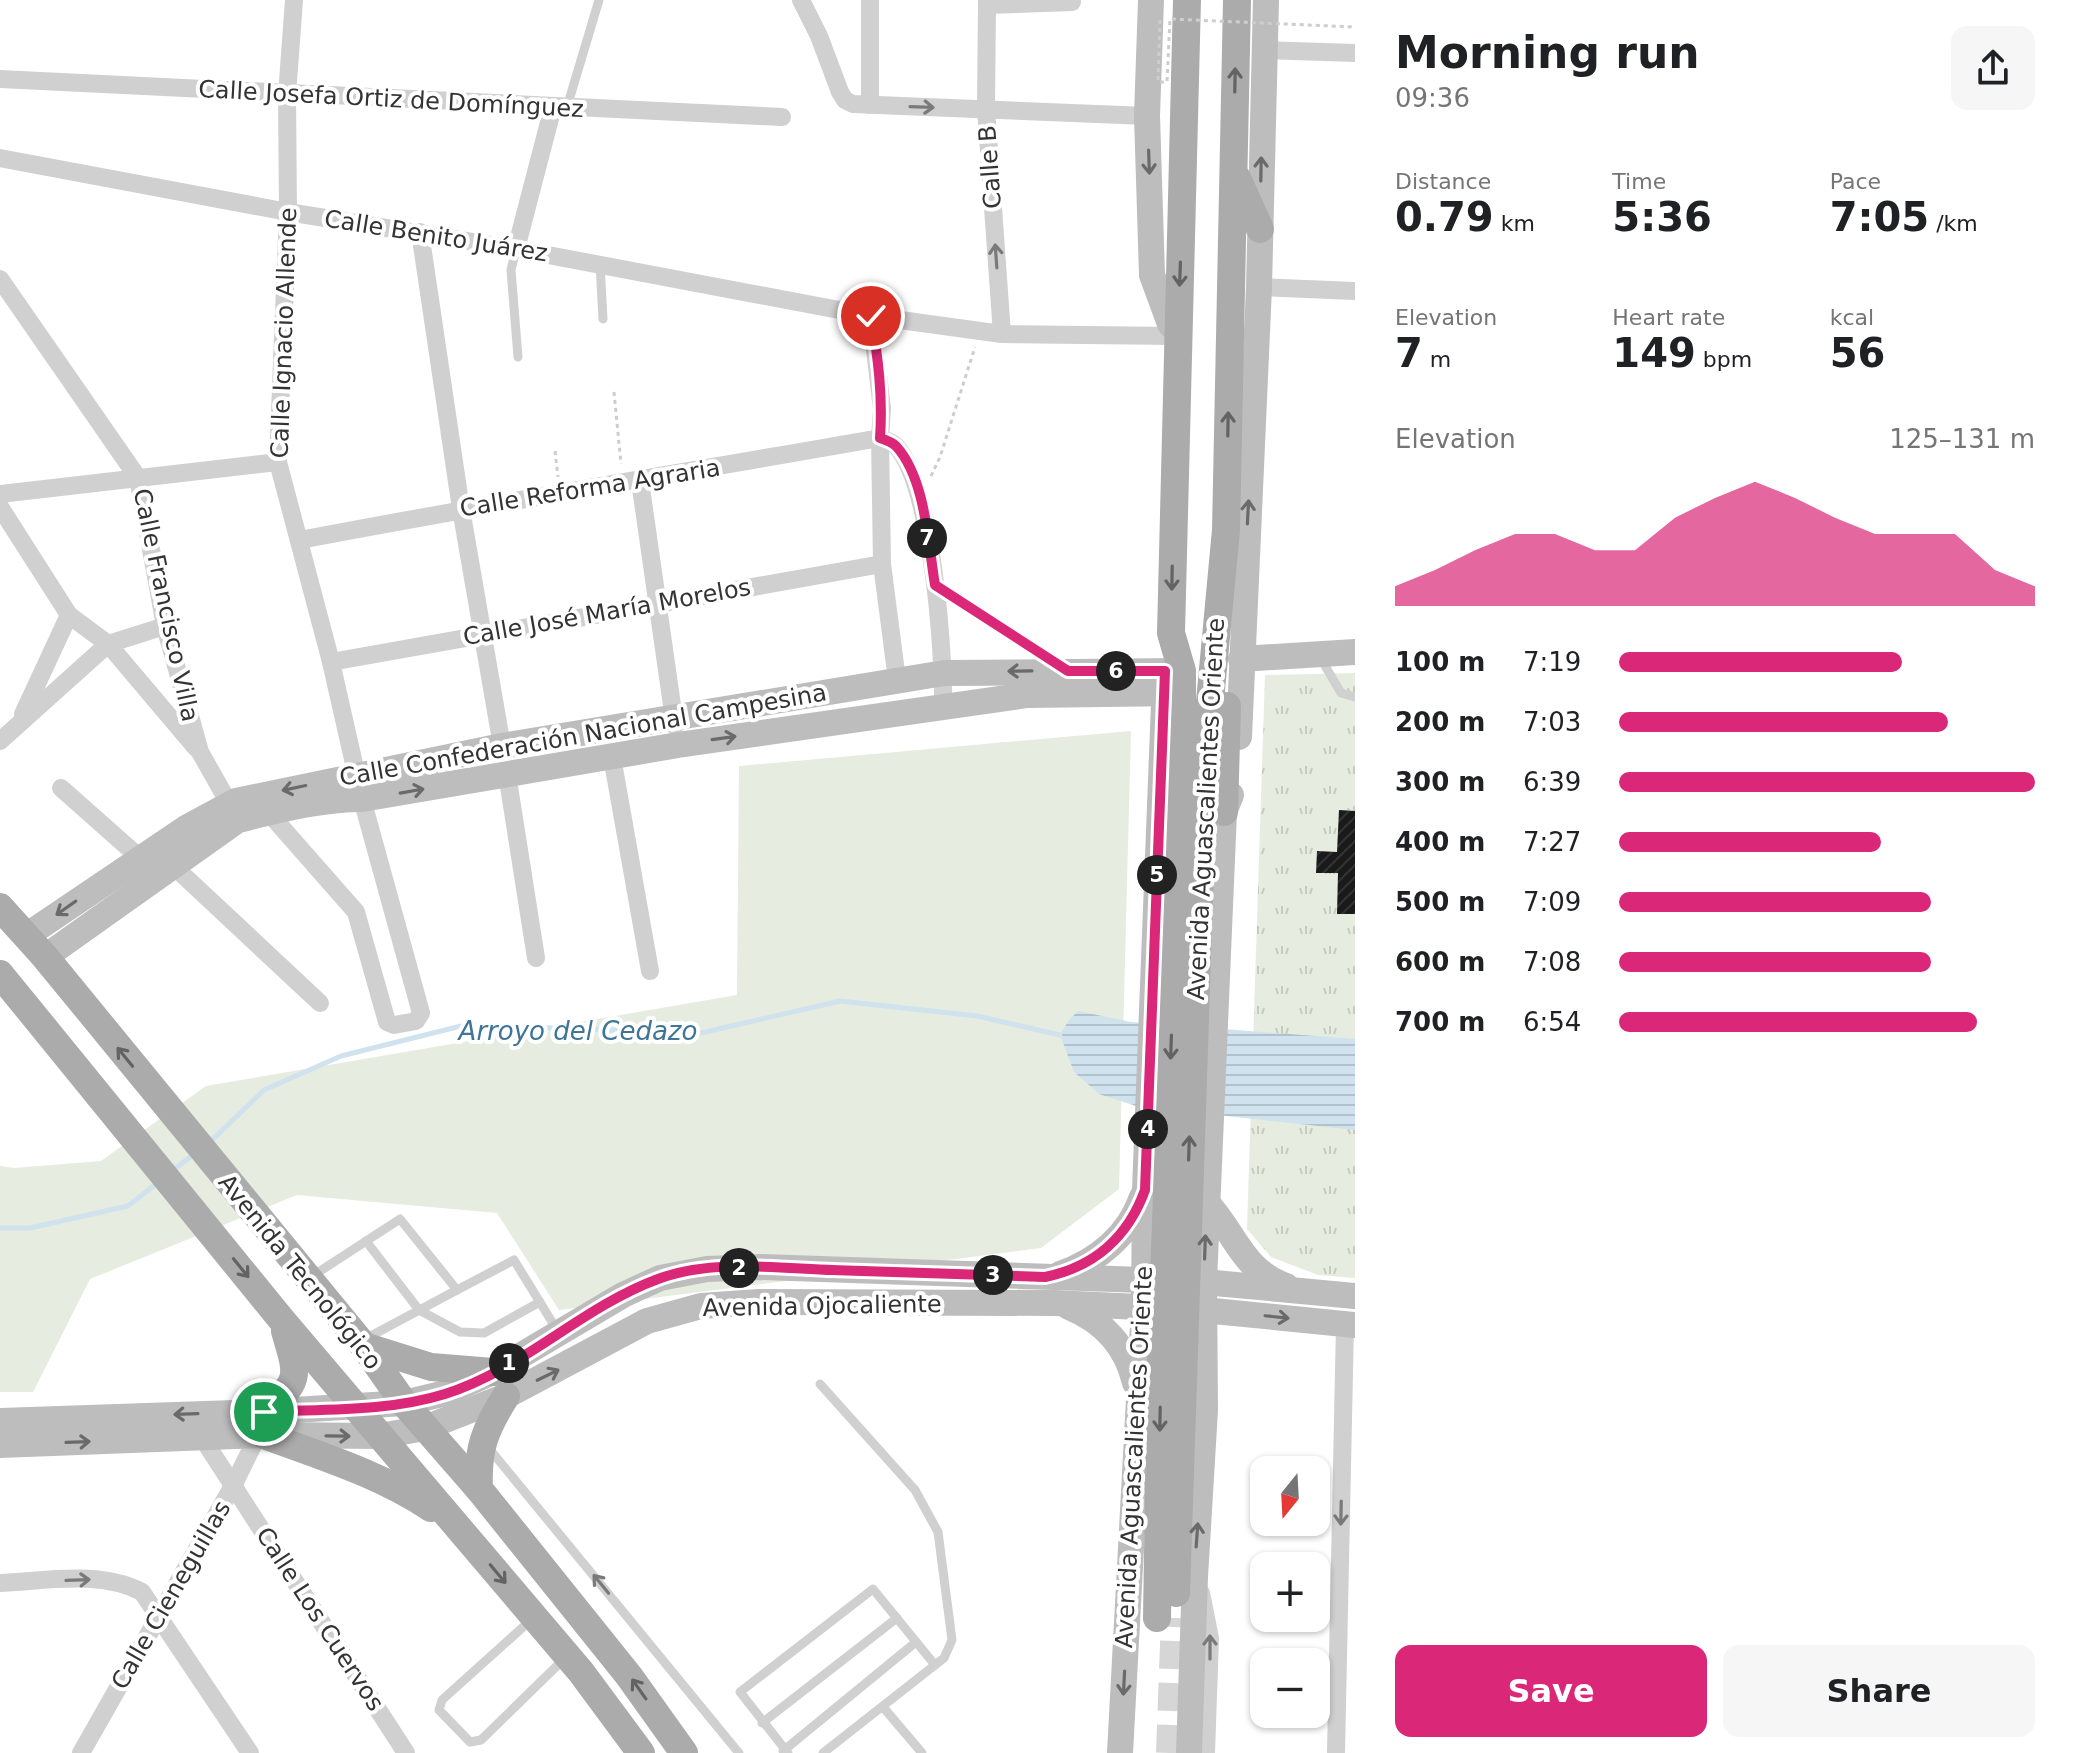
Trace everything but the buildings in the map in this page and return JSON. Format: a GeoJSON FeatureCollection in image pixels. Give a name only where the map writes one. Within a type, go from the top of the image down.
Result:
{"type":"FeatureCollection","features":[{"type":"Feature","properties":{"kind":"main road","name":"Avenida Aguascalientes Oriente"},"geometry":{"type":"LineString","coordinates":[[1187,0],[1171,633],[1179,655],[1173,682],[1193,775]]}},
{"type":"Feature","properties":{"kind":"main road","name":"Avenida Aguascalientes Oriente"},"geometry":{"type":"LineString","coordinates":[[1166,1618],[1193,775],[1226,530],[1237,0]]}},
{"type":"Feature","properties":{"kind":"main road"},"geometry":{"type":"LineString","coordinates":[[1233,171],[1260,229]]}},
{"type":"Feature","properties":{"kind":"main road"},"geometry":{"type":"LineString","coordinates":[[1224,812],[1229,602],[1226,530]]}},
{"type":"Feature","properties":{"kind":"main road","name":"Avenida Tecnológico"},"geometry":{"type":"LineString","coordinates":[[0,907],[45,957],[362,1344],[404,1403],[479,1489],[629,1676],[684,1753]]}},
{"type":"Feature","properties":{"kind":"main road","name":"Avenida Tecnológico"},"geometry":{"type":"LineString","coordinates":[[0,974],[281,1319],[535,1617],[641,1753]]}},
{"type":"Feature","properties":{"kind":"main road"},"geometry":{"type":"LineString","coordinates":[[0,1007],[32,1016]]}},
{"type":"Feature","properties":{"kind":"main road"},"geometry":{"type":"LineString","coordinates":[[281,1319],[296,1368],[294,1380],[262,1427],[405,1491],[459,1527]]}},
{"type":"Feature","properties":{"kind":"main road"},"geometry":{"type":"LineString","coordinates":[[362,1344],[431,1367],[500,1384],[482,1440],[478,1463],[479,1489]]}},
{"type":"Feature","properties":{"kind":"street","name":"Calle Ignacio Allende"},"geometry":{"type":"LineString","coordinates":[[269,813],[356,912],[387,1022],[394,1025],[419,1018],[421,1013],[278,462],[288,212],[287,95],[294,0]]}},
{"type":"Feature","properties":{"kind":"street"},"geometry":{"type":"LineString","coordinates":[[801,0],[845,100],[853,104],[1147,116]]}},
{"type":"Feature","properties":{"kind":"street"},"geometry":{"type":"LineString","coordinates":[[870,0],[870,105]]}},
{"type":"Feature","properties":{"kind":"street","name":"Avenida Aguascalientes Oriente"},"geometry":{"type":"LineString","coordinates":[[1189,1753],[1205,1410],[1203,1310],[1224,812],[1237,773],[1259,287],[1266,0]]}},
{"type":"Feature","properties":{"kind":"street"},"geometry":{"type":"LineString","coordinates":[[987,2],[1072,2]]}},
{"type":"Feature","properties":{"kind":"street","name":"Calle B"},"geometry":{"type":"LineString","coordinates":[[987,2],[986,109],[1002,334]]}},
{"type":"Feature","properties":{"kind":"street","name":"Avenida Aguascalientes Oriente"},"geometry":{"type":"LineString","coordinates":[[1156,10],[1147,116],[1152,275],[1170,324],[1178,334]]}},
{"type":"Feature","properties":{"kind":"street"},"geometry":{"type":"LineString","coordinates":[[1263,50],[1355,53]]}},
{"type":"Feature","properties":{"kind":"street","name":"Calle Josefa Ortiz de Domínguez"},"geometry":{"type":"LineString","coordinates":[[0,79],[782,117]]}},
{"type":"Feature","properties":{"kind":"street"},"geometry":{"type":"LineString","coordinates":[[516,249],[560,107]]}},
{"type":"Feature","properties":{"kind":"street","name":"Calle Benito Juárez"},"geometry":{"type":"LineString","coordinates":[[0,158],[288,212],[600,264],[871,316],[1002,334],[1178,334]]}},
{"type":"Feature","properties":{"kind":"street"},"geometry":{"type":"LineString","coordinates":[[420,232],[461,509],[502,746]]}},
{"type":"Feature","properties":{"kind":"street","name":"Calle Francisco Villa"},"geometry":{"type":"LineString","coordinates":[[0,279],[138,478],[165,626],[200,752],[234,812]]}},
{"type":"Feature","properties":{"kind":"street"},"geometry":{"type":"LineString","coordinates":[[1259,287],[1355,291]]}},
{"type":"Feature","properties":{"kind":"street"},"geometry":{"type":"LineString","coordinates":[[871,316],[882,409],[882,564],[897,680]]}},
{"type":"Feature","properties":{"kind":"street"},"geometry":{"type":"LineString","coordinates":[[880,438],[895,444],[909,466],[921,497],[935,585],[944,673],[943,707]]}},
{"type":"Feature","properties":{"kind":"street","name":"Calle Reforma Agraria"},"geometry":{"type":"LineString","coordinates":[[300,540],[461,509],[880,438]]}},
{"type":"Feature","properties":{"kind":"street"},"geometry":{"type":"LineString","coordinates":[[0,494],[278,462]]}},
{"type":"Feature","properties":{"kind":"street"},"geometry":{"type":"LineString","coordinates":[[631,482],[659,602],[678,745]]}},
{"type":"Feature","properties":{"kind":"street"},"geometry":{"type":"LineString","coordinates":[[0,507],[69,615],[108,644],[200,752]]}},
{"type":"Feature","properties":{"kind":"street","name":"Calle José María Morelos"},"geometry":{"type":"LineString","coordinates":[[331,662],[882,564]]}},
{"type":"Feature","properties":{"kind":"street"},"geometry":{"type":"LineString","coordinates":[[20,721],[69,615]]}},
{"type":"Feature","properties":{"kind":"street"},"geometry":{"type":"LineString","coordinates":[[0,741],[108,644],[165,626]]}},
{"type":"Feature","properties":{"kind":"street"},"geometry":{"type":"LineString","coordinates":[[1241,659],[1355,652]]}},
{"type":"Feature","properties":{"kind":"street","name":"Calle Confederación Nacional Campesina"},"geometry":{"type":"LineString","coordinates":[[26,936],[234,812],[360,787],[502,746],[944,673],[1068,671],[1173,682]]}},
{"type":"Feature","properties":{"kind":"street","name":"Avenida Aguascalientes Oriente"},"geometry":{"type":"LineString","coordinates":[[1120,1753],[1144,1306],[1152,1009],[1173,682]]}},
{"type":"Feature","properties":{"kind":"street","name":"Calle Confederación Nacional Campesina"},"geometry":{"type":"LineString","coordinates":[[234,812],[269,813],[335,799],[360,787],[507,774],[678,745],[1027,695],[1173,682]]}},
{"type":"Feature","properties":{"kind":"street"},"geometry":{"type":"LineString","coordinates":[[612,757],[650,971]]}},
{"type":"Feature","properties":{"kind":"street"},"geometry":{"type":"LineString","coordinates":[[507,774],[536,958]]}},
{"type":"Feature","properties":{"kind":"street"},"geometry":{"type":"LineString","coordinates":[[61,788],[156,857],[320,1003]]}},
{"type":"Feature","properties":{"kind":"street","name":"Calle Confederación Nacional Campesina"},"geometry":{"type":"LineString","coordinates":[[45,957],[156,857]]}},
{"type":"Feature","properties":{"kind":"street"},"geometry":{"type":"LineString","coordinates":[[1145,1181],[1154,1195],[1175,1205],[1190,1202],[1208,1191],[1254,1267],[1278,1283],[1305,1291]]}},
{"type":"Feature","properties":{"kind":"street"},"geometry":{"type":"LineString","coordinates":[[1045,1277],[1075,1269],[1112,1245],[1132,1219],[1145,1181]]}},
{"type":"Feature","properties":{"kind":"street","name":"Avenida Ojocaliente"},"geometry":{"type":"LineString","coordinates":[[0,1445],[201,1436],[500,1384],[558,1333],[623,1295],[660,1278],[707,1269],[760,1267],[1143,1279],[1355,1296]]}},
{"type":"Feature","properties":{"kind":"street","name":"Avenida Ojocaliente"},"geometry":{"type":"LineString","coordinates":[[0,1421],[262,1427],[380,1436],[425,1428],[500,1384],[647,1321],[701,1306],[759,1302],[1054,1303],[1203,1310],[1350,1324]]}},
{"type":"Feature","properties":{"kind":"street"},"geometry":{"type":"LineString","coordinates":[[1054,1303],[1080,1311],[1113,1336],[1128,1361],[1139,1402]]}},
{"type":"Feature","properties":{"kind":"street"},"geometry":{"type":"LineString","coordinates":[[1336,1753],[1350,1324]]}},
{"type":"Feature","properties":{"kind":"street"},"geometry":{"type":"LineString","coordinates":[[1141,1365],[1158,1355],[1179,1359],[1195,1379],[1205,1410]]}},
{"type":"Feature","properties":{"kind":"street","name":"Calle Cieneguillas"},"geometry":{"type":"LineString","coordinates":[[85,1751],[234,1484],[262,1427]]}},
{"type":"Feature","properties":{"kind":"street","name":"Calle Los Cuervos"},"geometry":{"type":"LineString","coordinates":[[201,1436],[406,1753]]}},
{"type":"Feature","properties":{"kind":"street","name":"Avenida Aguascalientes Oriente"},"geometry":{"type":"LineString","coordinates":[[1195,1577],[1205,1604],[1210,1638],[1206,1753]]}},
{"type":"Feature","properties":{"kind":"street"},"geometry":{"type":"LineString","coordinates":[[0,1583],[106,1579],[125,1583],[142,1592],[250,1753]]}},
{"type":"Feature","properties":{"kind":"lane"},"geometry":{"type":"LineString","coordinates":[[560,107],[599,0]]}},
{"type":"Feature","properties":{"kind":"lane"},"geometry":{"type":"LineString","coordinates":[[516,249],[511,270],[518,357]]}},
{"type":"Feature","properties":{"kind":"lane"},"geometry":{"type":"LineString","coordinates":[[600,264],[603,319]]}},
{"type":"Feature","properties":{"kind":"lane"},"geometry":{"type":"LineString","coordinates":[[1320,655],[1341,693],[1355,697]]}},
{"type":"Feature","properties":{"kind":"lane"},"geometry":{"type":"LineString","coordinates":[[308,1279],[400,1219],[457,1290]]}},
{"type":"Feature","properties":{"kind":"lane"},"geometry":{"type":"LineString","coordinates":[[366,1241],[419,1310],[460,1332],[484,1333],[540,1302]]}},
{"type":"Feature","properties":{"kind":"lane"},"geometry":{"type":"LineString","coordinates":[[362,1344],[514,1260],[558,1333]]}},
{"type":"Feature","properties":{"kind":"lane"},"geometry":{"type":"LineString","coordinates":[[820,1384],[915,1490],[938,1532],[952,1640],[944,1658],[823,1753]]}},
{"type":"Feature","properties":{"kind":"lane"},"geometry":{"type":"LineString","coordinates":[[482,1440],[739,1753]]}},
{"type":"Feature","properties":{"kind":"lane"},"geometry":{"type":"LineString","coordinates":[[916,1642],[785,1751],[740,1692],[873,1589],[935,1665]]}},
{"type":"Feature","properties":{"kind":"lane"},"geometry":{"type":"LineString","coordinates":[[535,1617],[442,1700],[439,1710],[470,1742],[481,1740],[567,1656]]}},
{"type":"Feature","properties":{"kind":"lane"},"geometry":{"type":"LineString","coordinates":[[762,1723],[897,1618]]}},
{"type":"Feature","properties":{"kind":"lane"},"geometry":{"type":"LineString","coordinates":[[883,1707],[913,1748],[922,1753]]}},
{"type":"Feature","properties":{"kind":"path"},"geometry":{"type":"LineString","coordinates":[[1156,10],[1158,82],[1167,82],[1170,19],[1355,27]]}},
{"type":"Feature","properties":{"kind":"path"},"geometry":{"type":"LineString","coordinates":[[921,497],[940,457],[980,331]]}},
{"type":"Feature","properties":{"kind":"path"},"geometry":{"type":"LineString","coordinates":[[614,392],[631,482]]}},
{"type":"Feature","properties":{"kind":"path"},"geometry":{"type":"LineString","coordinates":[[555,451],[560,492]]}},
{"type":"Feature","properties":{"kind":"path"},"geometry":{"type":"LineString","coordinates":[[935,585],[1068,671]]}},
{"type":"Feature","properties":{"kind":"green space"},"geometry":{"type":"Polygon","coordinates":[[[1355,673],[1355,1278],[1318,1275],[1271,1257],[1247,1229],[1265,675],[1355,673]]]}},
{"type":"Feature","properties":{"kind":"green space"},"geometry":{"type":"Polygon","coordinates":[[[1131,731],[1119,1189],[1041,1248],[559,1310],[497,1213],[297,1195],[90,1279],[33,1392],[0,1392],[0,1166],[14,1168],[101,1161],[206,1086],[737,995],[739,766],[1131,731]]]}},
{"type":"Feature","properties":{"kind":"water"},"geometry":{"type":"Polygon","coordinates":[[[1078,1011],[1131,1022],[1355,1039],[1355,1130],[1136,1106],[1099,1094],[1074,1072],[1060,1035],[1078,1011]]]}},
{"type":"Feature","properties":{"kind":"waterway","name":"Arroyo del Cedazo"},"geometry":{"type":"LineString","coordinates":[[209,1143],[264,1090],[341,1056],[465,1025],[701,1033],[840,1001],[977,1016],[1060,1035]]}},
{"type":"Feature","properties":{"kind":"waterway","name":"Arroyo del Cedazo"},"geometry":{"type":"LineString","coordinates":[[171,1172],[194,1154]]}},
{"type":"Feature","properties":{"kind":"waterway","name":"Arroyo del Cedazo"},"geometry":{"type":"LineString","coordinates":[[0,1228],[30,1228],[128,1206],[157,1183]]}},
{"type":"Feature","properties":{"kind":"tunnel"},"geometry":{"type":"LineString","coordinates":[[1170,1753],[1175,1618]]}},
{"type":"Feature","properties":{"kind":"route"},"geometry":{"type":"LineString","coordinates":[[264,1412],[404,1403],[446,1393],[493,1372],[623,1295],[660,1278],[707,1269],[760,1267],[1045,1277],[1088,1263],[1112,1245],[1132,1219],[1145,1190],[1165,671],[1068,671],[935,585],[921,497],[909,466],[895,444],[880,438],[880,374],[871,316]]}}]}
